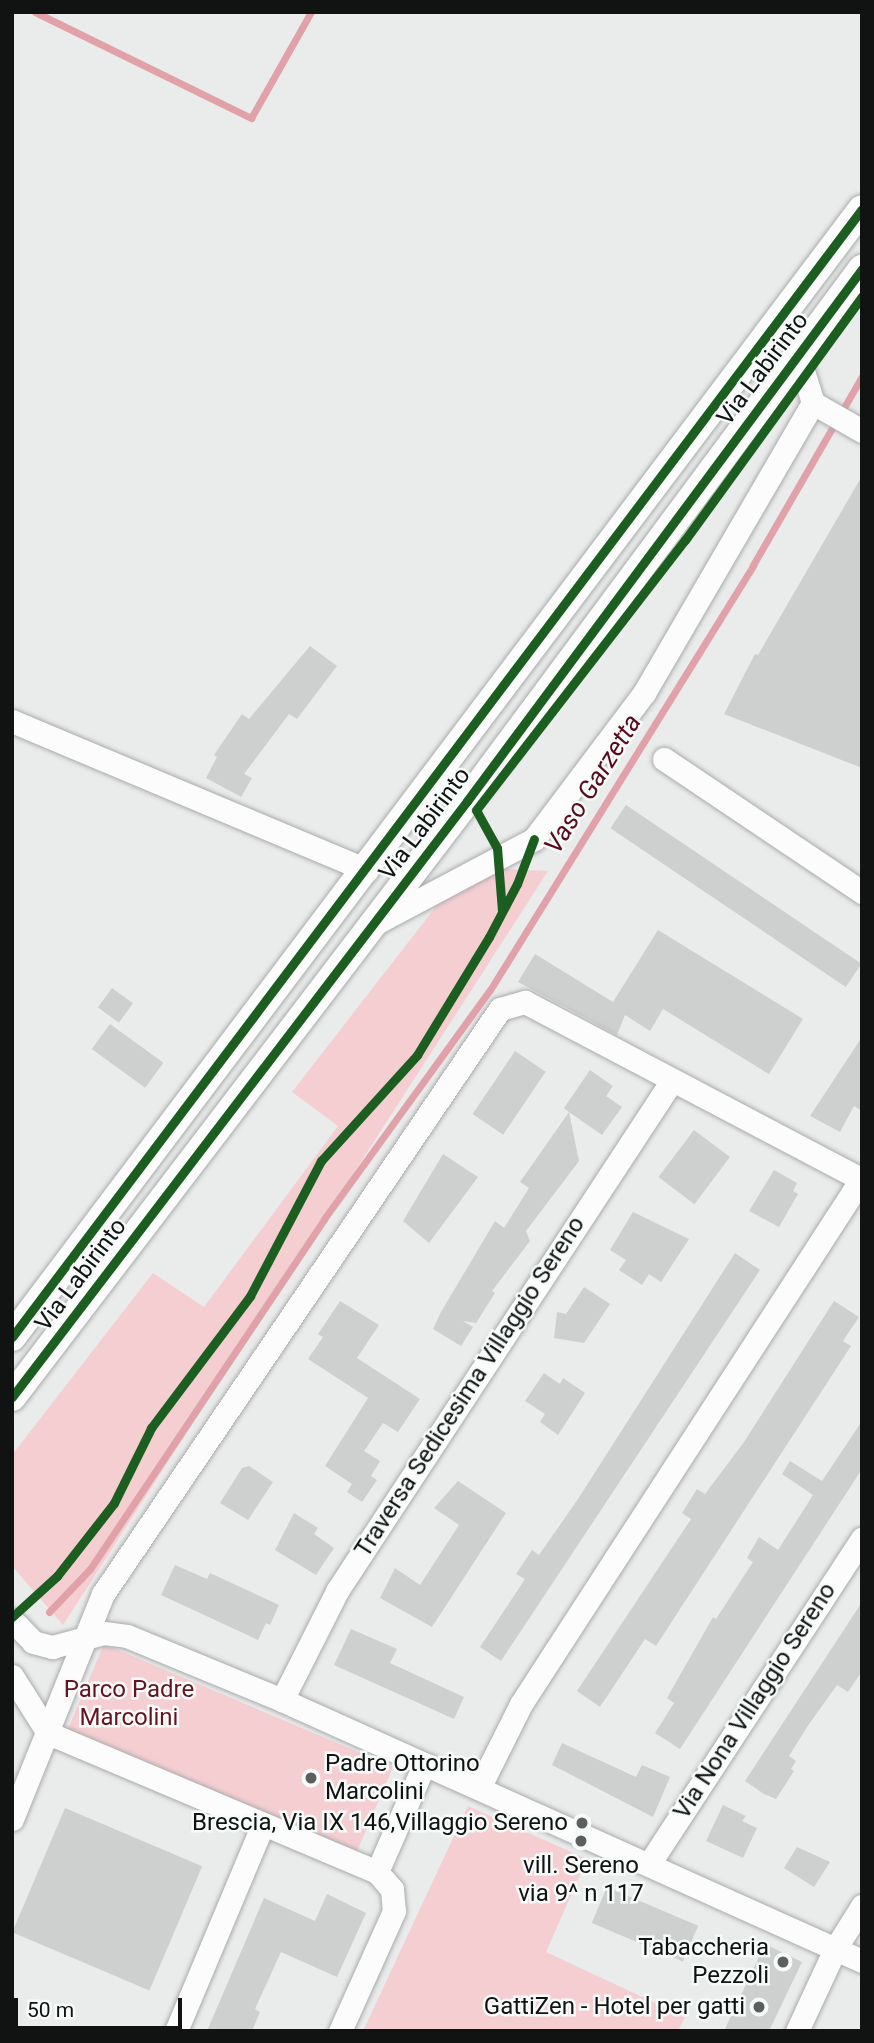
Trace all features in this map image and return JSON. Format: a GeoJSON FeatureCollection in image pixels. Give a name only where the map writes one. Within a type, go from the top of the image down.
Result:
{"type":"FeatureCollection","features":[{"type":"Feature","properties":{"kind":"street","name":"Via Labirinto"},"geometry":{"type":"LineString","coordinates":[[12,1337],[367,870],[862,209]]}},
{"type":"Feature","properties":{"kind":"street","name":"Via Labirinto"},"geometry":{"type":"LineString","coordinates":[[12,1397],[374,924],[862,269]]}},
{"type":"Feature","properties":{"kind":"street"},"geometry":{"type":"LineString","coordinates":[[374,924],[534,839],[644,692],[836,416],[798,355]]}},
{"type":"Feature","properties":{"kind":"street"},"geometry":{"type":"LineString","coordinates":[[12,721],[367,870]]}},
{"type":"Feature","properties":{"kind":"street"},"geometry":{"type":"LineString","coordinates":[[664,759],[862,892]]}},
{"type":"Feature","properties":{"kind":"street"},"geometry":{"type":"LineString","coordinates":[[12,1819],[103,1594],[500,1009],[525,1002],[671,1082],[861,1180],[521,1704],[480,1788]]}},
{"type":"Feature","properties":{"kind":"street","name":"Traversa Sedicesima Villaggio Sereno"},"geometry":{"type":"LineString","coordinates":[[282,1700],[337,1591],[671,1082]]}},
{"type":"Feature","properties":{"kind":"street","name":"Via Nona Villaggio Sereno"},"geometry":{"type":"LineString","coordinates":[[649,1864],[862,1538]]}},
{"type":"Feature","properties":{"kind":"street"},"geometry":{"type":"LineString","coordinates":[[12,1620],[33,1642],[52,1647],[104,1633],[127,1636],[282,1700],[862,1961]]}},
{"type":"Feature","properties":{"kind":"street"},"geometry":{"type":"LineString","coordinates":[[12,1676],[48,1733],[262,1826],[377,1872],[392,1888],[394,1911],[340,2031]]}},
{"type":"Feature","properties":{"kind":"street"},"geometry":{"type":"LineString","coordinates":[[377,1872],[424,1765]]}},
{"type":"Feature","properties":{"kind":"street"},"geometry":{"type":"LineString","coordinates":[[176,2031],[262,1826]]}},
{"type":"Feature","properties":{"kind":"street"},"geometry":{"type":"LineString","coordinates":[[797,2031],[835,1949],[862,1906]]}},
{"type":"Feature","properties":{"kind":"green space"},"geometry":{"type":"Polygon","coordinates":[[[490,868],[548,871],[63,1625],[12,1566],[12,1455],[153,1273],[204,1307],[338,1126],[292,1092],[448,891],[490,868]]]}},
{"type":"Feature","properties":{"kind":"green space","name":"Parco Padre Marcolini"},"geometry":{"type":"Polygon","coordinates":[[[104,1644],[393,1767],[357,1851],[68,1729],[104,1644]]]}},
{"type":"Feature","properties":{"kind":"green space"},"geometry":{"type":"Polygon","coordinates":[[[468,1806],[587,1859],[546,1952],[685,2017],[678,2031],[363,2031],[468,1806]]]}},
{"type":"Feature","properties":{"kind":"building"},"geometry":{"type":"Polygon","coordinates":[[[862,476],[862,768],[724,714],[755,654],[758,655],[862,476]]]}},
{"type":"Feature","properties":{"kind":"building"},"geometry":{"type":"Polygon","coordinates":[[[310,646],[337,666],[297,719],[289,714],[244,774],[252,778],[241,797],[206,778],[217,757],[214,755],[242,714],[249,719],[310,646]]]}},
{"type":"Feature","properties":{"kind":"building"},"geometry":{"type":"Polygon","coordinates":[[[626,805],[861,964],[846,987],[610,828],[626,805]]]}},
{"type":"Feature","properties":{"kind":"building"},"geometry":{"type":"Polygon","coordinates":[[[658,930],[803,1019],[769,1074],[663,1009],[650,1031],[625,1015],[617,1035],[518,982],[535,954],[613,1002],[658,930]]]}},
{"type":"Feature","properties":{"kind":"building"},"geometry":{"type":"Polygon","coordinates":[[[112,988],[133,1003],[119,1023],[98,1007],[112,988]]]}},
{"type":"Feature","properties":{"kind":"building"},"geometry":{"type":"Polygon","coordinates":[[[110,1024],[163,1063],[145,1088],[92,1049],[110,1024]]]}},
{"type":"Feature","properties":{"kind":"building"},"geometry":{"type":"Polygon","coordinates":[[[862,1037],[862,1111],[854,1106],[840,1132],[810,1116],[862,1037]]]}},
{"type":"Feature","properties":{"kind":"building"},"geometry":{"type":"Polygon","coordinates":[[[515,1051],[546,1072],[503,1135],[473,1114],[515,1051]]]}},
{"type":"Feature","properties":{"kind":"building"},"geometry":{"type":"Polygon","coordinates":[[[590,1070],[613,1086],[606,1096],[622,1107],[602,1135],[564,1108],[590,1070]]]}},
{"type":"Feature","properties":{"kind":"building"},"geometry":{"type":"Polygon","coordinates":[[[569,1112],[579,1161],[526,1231],[530,1241],[492,1291],[495,1293],[476,1323],[463,1321],[473,1327],[461,1346],[433,1329],[495,1221],[504,1228],[529,1188],[520,1182],[569,1112]]]}},
{"type":"Feature","properties":{"kind":"building"},"geometry":{"type":"Polygon","coordinates":[[[694,1130],[730,1157],[694,1204],[658,1177],[694,1130]]]}},
{"type":"Feature","properties":{"kind":"building"},"geometry":{"type":"Polygon","coordinates":[[[443,1154],[478,1177],[429,1243],[403,1221],[443,1154]]]}},
{"type":"Feature","properties":{"kind":"building"},"geometry":{"type":"Polygon","coordinates":[[[774,1170],[797,1183],[793,1191],[798,1194],[779,1227],[749,1211],[774,1170]]]}},
{"type":"Feature","properties":{"kind":"building"},"geometry":{"type":"Polygon","coordinates":[[[633,1212],[689,1239],[661,1282],[649,1274],[642,1285],[619,1270],[626,1260],[610,1250],[633,1212]]]}},
{"type":"Feature","properties":{"kind":"building"},"geometry":{"type":"Polygon","coordinates":[[[735,1253],[760,1270],[501,1661],[480,1647],[525,1579],[516,1574],[532,1550],[539,1555],[578,1499],[735,1253]]]}},
{"type":"Feature","properties":{"kind":"building"},"geometry":{"type":"Polygon","coordinates":[[[584,1287],[610,1304],[584,1343],[554,1338],[557,1312],[566,1314],[584,1287]]]}},
{"type":"Feature","properties":{"kind":"building"},"geometry":{"type":"Polygon","coordinates":[[[340,1301],[379,1325],[357,1358],[420,1399],[398,1432],[383,1423],[364,1451],[380,1461],[371,1476],[377,1480],[362,1502],[347,1492],[352,1484],[325,1466],[368,1398],[308,1359],[323,1337],[318,1334],[340,1301]]]}},
{"type":"Feature","properties":{"kind":"building"},"geometry":{"type":"Polygon","coordinates":[[[834,1301],[859,1317],[843,1341],[851,1346],[656,1646],[645,1639],[600,1707],[577,1691],[691,1519],[682,1513],[697,1489],[705,1494],[744,1442],[834,1301]]]}},
{"type":"Feature","properties":{"kind":"building"},"geometry":{"type":"Polygon","coordinates":[[[544,1373],[560,1384],[563,1378],[585,1393],[558,1435],[540,1422],[545,1414],[525,1401],[544,1373]]]}},
{"type":"Feature","properties":{"kind":"building"},"geometry":{"type":"Polygon","coordinates":[[[862,1421],[862,1469],[680,1749],[655,1733],[674,1703],[667,1698],[713,1617],[716,1619],[753,1562],[747,1558],[759,1537],[778,1550],[813,1495],[782,1474],[790,1461],[822,1481],[862,1421]]]}},
{"type":"Feature","properties":{"kind":"building"},"geometry":{"type":"Polygon","coordinates":[[[249,1466],[273,1482],[248,1520],[220,1503],[242,1468],[249,1466]]]}},
{"type":"Feature","properties":{"kind":"building"},"geometry":{"type":"Polygon","coordinates":[[[458,1481],[506,1513],[432,1627],[380,1598],[395,1568],[420,1585],[459,1525],[434,1508],[458,1481]]]}},
{"type":"Feature","properties":{"kind":"building"},"geometry":{"type":"Polygon","coordinates":[[[294,1513],[318,1528],[314,1534],[334,1548],[316,1575],[275,1550],[294,1513]]]}},
{"type":"Feature","properties":{"kind":"building"},"geometry":{"type":"Polygon","coordinates":[[[175,1565],[207,1579],[210,1573],[279,1605],[270,1625],[266,1623],[258,1640],[161,1595],[175,1565]]]}},
{"type":"Feature","properties":{"kind":"building"},"geometry":{"type":"Polygon","coordinates":[[[862,1602],[862,1671],[848,1692],[837,1685],[807,1727],[789,1756],[796,1761],[791,1769],[794,1771],[776,1799],[764,1794],[745,1781],[862,1602]]]}},
{"type":"Feature","properties":{"kind":"building"},"geometry":{"type":"Polygon","coordinates":[[[351,1629],[397,1649],[390,1663],[464,1697],[454,1719],[334,1665],[351,1629]]]}},
{"type":"Feature","properties":{"kind":"building"},"geometry":{"type":"Polygon","coordinates":[[[562,1743],[636,1777],[642,1765],[670,1777],[653,1817],[552,1765],[562,1743]]]}},
{"type":"Feature","properties":{"kind":"building"},"geometry":{"type":"Polygon","coordinates":[[[723,1805],[746,1816],[742,1821],[757,1828],[743,1858],[706,1841],[723,1805]]]}},
{"type":"Feature","properties":{"kind":"building"},"geometry":{"type":"Polygon","coordinates":[[[65,1808],[202,1866],[149,1990],[12,1932],[65,1808]]]}},
{"type":"Feature","properties":{"kind":"building"},"geometry":{"type":"Polygon","coordinates":[[[797,1847],[830,1862],[814,1887],[784,1868],[797,1847]]]}},
{"type":"Feature","properties":{"kind":"building"},"geometry":{"type":"Polygon","coordinates":[[[607,1887],[698,1926],[683,1962],[592,1923],[607,1887]]]}},
{"type":"Feature","properties":{"kind":"building"},"geometry":{"type":"Polygon","coordinates":[[[327,1894],[366,1913],[337,1977],[281,1952],[255,2009],[260,2012],[252,2031],[207,2031],[264,1898],[315,1921],[327,1894]]]}},
{"type":"Feature","properties":{"kind":"building"},"geometry":{"type":"Polygon","coordinates":[[[765,1944],[802,1962],[769,2031],[724,2031],[765,1944]]]}},
{"type":"Feature","properties":{"kind":"waterway"},"geometry":{"type":"LineString","coordinates":[[35,12],[251,118],[311,12]]}},
{"type":"Feature","properties":{"kind":"waterway","name":"Vaso Garzetta"},"geometry":{"type":"LineString","coordinates":[[49,1612],[90,1569],[324,1219],[490,990],[753,565],[862,376]]}},
{"type":"Feature","properties":{"kind":"cycle path"},"geometry":{"type":"LineString","coordinates":[[12,1337],[862,209]]}},
{"type":"Feature","properties":{"kind":"cycle path"},"geometry":{"type":"LineString","coordinates":[[12,1397],[467,801],[862,269]]}},
{"type":"Feature","properties":{"kind":"cycle path"},"geometry":{"type":"LineString","coordinates":[[502,911],[497,848],[476,810],[685,540],[862,296]]}},
{"type":"Feature","properties":{"kind":"cycle path"},"geometry":{"type":"LineString","coordinates":[[12,1617],[57,1576],[114,1503],[151,1428],[250,1296],[321,1161],[417,1055],[489,937],[517,884],[534,839]]}},
{"type":"Feature","properties":{"kind":"place","name":"Padre Ottorino Marcolini"},"geometry":{"type":"Point","coordinates":[311,1778]}},
{"type":"Feature","properties":{"kind":"place","name":"Brescia, Via IX 146,Villaggio Sereno"},"geometry":{"type":"Point","coordinates":[582,1823]}},
{"type":"Feature","properties":{"kind":"place","name":"vill. Sereno via 9^ n 117"},"geometry":{"type":"Point","coordinates":[581,1841]}},
{"type":"Feature","properties":{"kind":"place","name":"Tabaccheria Pezzoli"},"geometry":{"type":"Point","coordinates":[783,1962]}},
{"type":"Feature","properties":{"kind":"place","name":"GattiZen - Hotel per gatti"},"geometry":{"type":"Point","coordinates":[759,2007]}}]}
